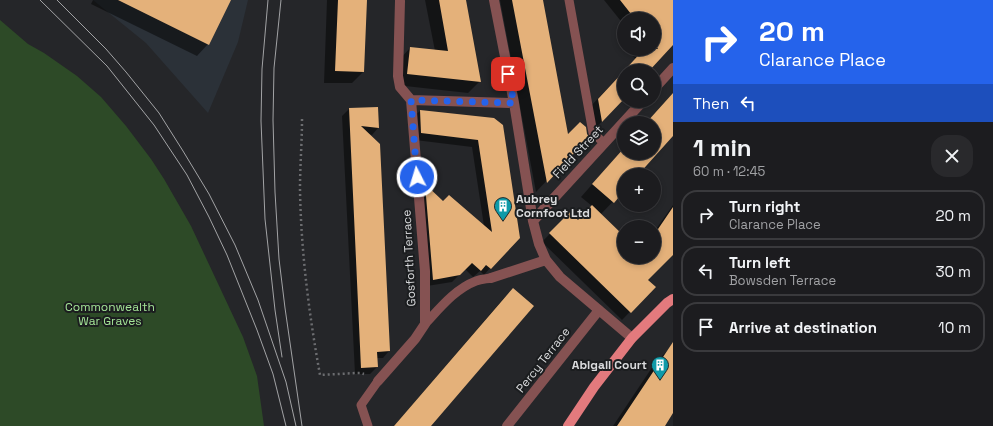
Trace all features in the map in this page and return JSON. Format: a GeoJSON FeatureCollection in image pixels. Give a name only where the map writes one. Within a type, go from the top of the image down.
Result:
{"type":"FeatureCollection","features":[{"type":"Feature","properties":{"kind":"main road"},"geometry":{"type":"LineString","coordinates":[[568,426],[594,387],[632,338],[670,301]]}},
{"type":"Feature","properties":{"kind":"street"},"geometry":{"type":"LineString","coordinates":[[494,0],[514,103],[533,221],[539,244],[546,260],[560,277],[632,338]]}},
{"type":"Feature","properties":{"kind":"street"},"geometry":{"type":"LineString","coordinates":[[400,1],[398,76],[400,87],[411,100],[514,103]]}},
{"type":"Feature","properties":{"kind":"street"},"geometry":{"type":"LineString","coordinates":[[661,81],[673,68]]}},
{"type":"Feature","properties":{"kind":"street","name":"Gosforth Terrace"},"geometry":{"type":"LineString","coordinates":[[411,100],[425,271],[425,324]]}},
{"type":"Feature","properties":{"kind":"street","name":"Field Street"},"geometry":{"type":"LineString","coordinates":[[533,221],[636,108]]}},
{"type":"Feature","properties":{"kind":"street"},"geometry":{"type":"LineString","coordinates":[[491,278],[546,260]]}},
{"type":"Feature","properties":{"kind":"street","name":"Percy Terrace"},"geometry":{"type":"LineString","coordinates":[[507,426],[599,310]]}},
{"type":"Feature","properties":{"kind":"street"},"geometry":{"type":"LineString","coordinates":[[378,381],[415,339],[425,324]]}},
{"type":"Feature","properties":{"kind":"lane"},"geometry":{"type":"LineString","coordinates":[[569,0],[593,133],[604,143]]}},
{"type":"Feature","properties":{"kind":"lane"},"geometry":{"type":"LineString","coordinates":[[425,324],[442,305],[459,291],[476,281],[491,278]]}},
{"type":"Feature","properties":{"kind":"lane"},"geometry":{"type":"LineString","coordinates":[[670,301],[673,294]]}},
{"type":"Feature","properties":{"kind":"lane"},"geometry":{"type":"LineString","coordinates":[[368,426],[361,405],[378,381]]}},
{"type":"Feature","properties":{"kind":"path"},"geometry":{"type":"LineString","coordinates":[[302,119],[300,189],[304,257],[320,375],[361,373],[378,381]]}},
{"type":"Feature","properties":{"kind":"shaded area"},"geometry":{"type":"Polygon","coordinates":[[[93,0],[248,0],[238,42],[208,113],[146,43],[93,0]]]}},
{"type":"Feature","properties":{"kind":"green space","name":"Commonwealth War Graves"},"geometry":{"type":"Polygon","coordinates":[[[0,20],[28,44],[44,53],[77,76],[101,97],[126,126],[151,159],[191,226],[243,337],[257,376],[264,426],[0,426],[0,20]]]}},
{"type":"Feature","properties":{"kind":"building"},"geometry":{"type":"Polygon","coordinates":[[[118,0],[231,0],[209,45],[118,0]]]}},
{"type":"Feature","properties":{"kind":"building"},"geometry":{"type":"Polygon","coordinates":[[[338,0],[367,0],[364,72],[335,71],[338,0]]]}},
{"type":"Feature","properties":{"kind":"building"},"geometry":{"type":"Polygon","coordinates":[[[439,0],[466,0],[481,82],[407,74],[410,47],[448,51],[439,0]]]}},
{"type":"Feature","properties":{"kind":"building"},"geometry":{"type":"Polygon","coordinates":[[[512,0],[543,0],[568,134],[580,122],[586,127],[589,137],[547,183],[512,0]]]}},
{"type":"Feature","properties":{"kind":"building"},"geometry":{"type":"Polygon","coordinates":[[[620,0],[673,0],[673,45],[655,64],[630,64],[638,56],[661,56],[661,12],[629,12],[620,0]]]}},
{"type":"Feature","properties":{"kind":"building"},"geometry":{"type":"Polygon","coordinates":[[[617,79],[617,106],[602,122],[598,99],[617,79]]]}},
{"type":"Feature","properties":{"kind":"building"},"geometry":{"type":"Polygon","coordinates":[[[673,93],[673,136],[661,149],[661,116],[652,116],[673,93]]]}},
{"type":"Feature","properties":{"kind":"building"},"geometry":{"type":"Polygon","coordinates":[[[378,107],[379,128],[361,126],[380,144],[390,351],[377,352],[378,367],[361,368],[349,108],[378,107]]]}},
{"type":"Feature","properties":{"kind":"building"},"geometry":{"type":"Polygon","coordinates":[[[420,110],[494,118],[503,125],[520,238],[491,269],[486,265],[481,271],[472,263],[460,275],[433,280],[425,184],[443,201],[449,195],[492,232],[478,140],[421,133],[420,110]]]}},
{"type":"Feature","properties":{"kind":"building"},"geometry":{"type":"Polygon","coordinates":[[[617,156],[617,160],[651,160],[644,168],[617,168],[617,199],[614,203],[592,184],[617,156]]]}},
{"type":"Feature","properties":{"kind":"building"},"geometry":{"type":"Polygon","coordinates":[[[592,205],[617,229],[617,264],[661,264],[661,225],[673,207],[673,255],[648,280],[656,287],[631,313],[549,233],[570,212],[578,220],[592,205]]]}},
{"type":"Feature","properties":{"kind":"building"},"geometry":{"type":"Polygon","coordinates":[[[513,288],[534,306],[431,426],[394,426],[513,288]]]}},
{"type":"Feature","properties":{"kind":"building","name":"Abigail Court"},"geometry":{"type":"Polygon","coordinates":[[[673,342],[673,413],[665,426],[617,426],[673,342]]]}},
{"type":"Feature","properties":{"kind":"tram line"},"geometry":{"type":"LineString","coordinates":[[40,0],[107,66],[154,125],[187,175],[227,255],[257,330],[273,374],[286,426]]}},
{"type":"Feature","properties":{"kind":"tram line"},"geometry":{"type":"LineString","coordinates":[[57,0],[106,49],[159,113],[209,194],[235,245],[258,300],[286,382],[296,426]]}},
{"type":"Feature","properties":{"kind":"tram line"},"geometry":{"type":"LineString","coordinates":[[268,0],[262,69],[261,121],[265,219],[275,310],[282,357]]}},
{"type":"Feature","properties":{"kind":"tram line"},"geometry":{"type":"LineString","coordinates":[[281,0],[274,68],[273,120],[275,192],[279,259],[302,426]]}},
{"type":"Feature","properties":{"kind":"place","name":"Aubrey Cornfoot Ltd"},"geometry":{"type":"Point","coordinates":[503,221]}},
{"type":"Feature","properties":{"kind":"place","name":"Abigail Court"},"geometry":{"type":"Point","coordinates":[660,380]}},
{"type":"Feature","properties":{"kind":"route"},"geometry":{"type":"LineString","coordinates":[[417,177],[411,100],[514,103],[508,74]]}}]}
